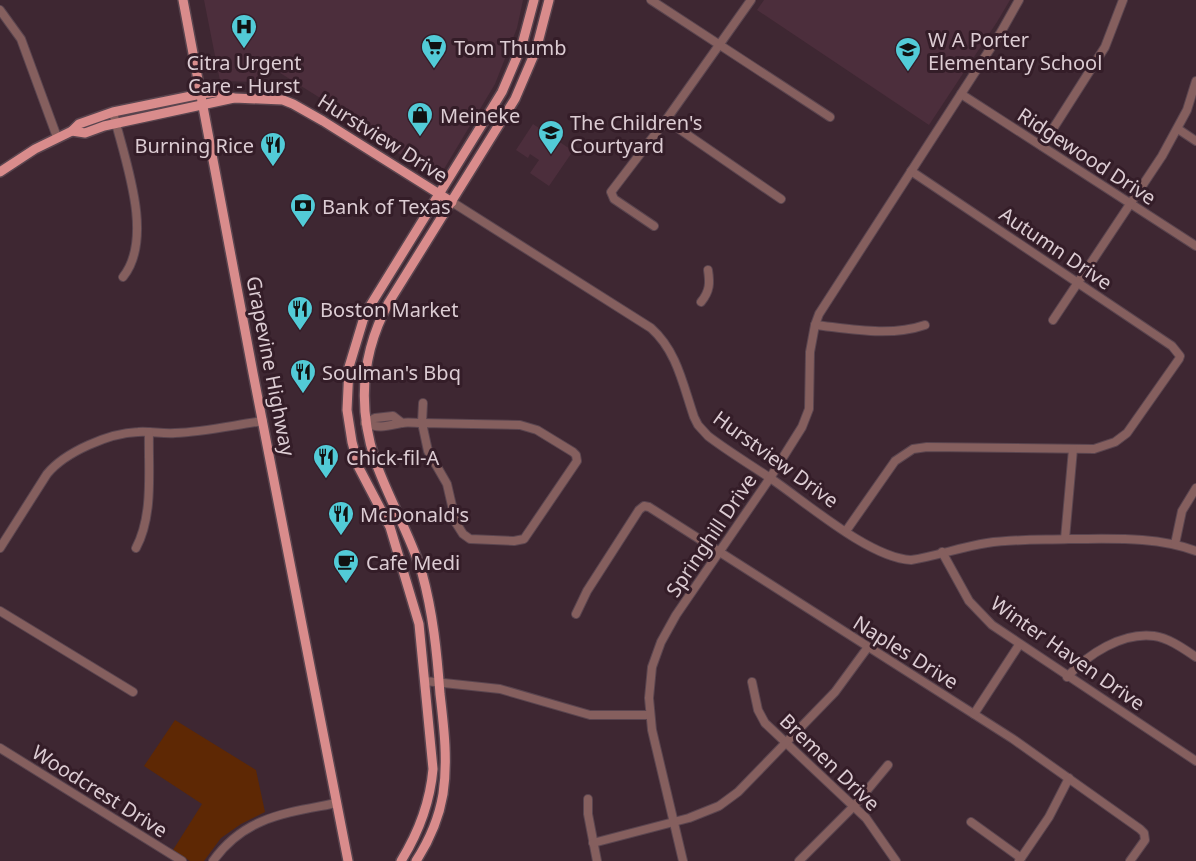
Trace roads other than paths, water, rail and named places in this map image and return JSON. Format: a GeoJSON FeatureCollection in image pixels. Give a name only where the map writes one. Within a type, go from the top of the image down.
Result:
{"type":"FeatureCollection","features":[{"type":"Feature","properties":{"kind":"main road","name":"Grapevine Highway"},"geometry":{"type":"LineString","coordinates":[[183,0],[348,861]]}},
{"type":"Feature","properties":{"kind":"main road"},"geometry":{"type":"LineString","coordinates":[[400,861],[413,843],[432,784],[433,769],[425,681],[419,624],[412,600],[390,527],[359,468],[349,427],[346,396],[349,367],[365,314],[492,109],[522,45],[534,0]]}},
{"type":"Feature","properties":{"kind":"main road"},"geometry":{"type":"LineString","coordinates":[[416,861],[434,827],[443,795],[446,756],[434,622],[422,573],[376,461],[365,423],[364,395],[370,346],[377,324],[396,289],[505,117],[527,74],[549,0]]}},
{"type":"Feature","properties":{"kind":"main road"},"geometry":{"type":"LineString","coordinates":[[513,67],[527,74]]}},
{"type":"Feature","properties":{"kind":"main road","name":"Hurstview Drive"},"geometry":{"type":"LineString","coordinates":[[202,99],[270,98],[293,104],[452,202]]}},
{"type":"Feature","properties":{"kind":"main road"},"geometry":{"type":"LineString","coordinates":[[0,172],[57,137],[72,131],[79,124],[113,112],[202,99]]}},
{"type":"Feature","properties":{"kind":"main road"},"geometry":{"type":"LineString","coordinates":[[72,131],[85,133],[202,99]]}},
{"type":"Feature","properties":{"kind":"main road"},"geometry":{"type":"LineString","coordinates":[[384,282],[396,289]]}},
{"type":"Feature","properties":{"kind":"main road"},"geometry":{"type":"LineString","coordinates":[[349,427],[365,423]]}},
{"type":"Feature","properties":{"kind":"street"},"geometry":{"type":"LineString","coordinates":[[651,0],[830,117]]}},
{"type":"Feature","properties":{"kind":"street"},"geometry":{"type":"LineString","coordinates":[[654,226],[624,207],[614,199],[611,192],[666,120],[751,0]]}},
{"type":"Feature","properties":{"kind":"street","name":"Springhill Drive"},"geometry":{"type":"LineString","coordinates":[[683,861],[650,715],[650,679],[661,642],[676,615],[789,450],[809,409],[810,352],[815,326],[826,302],[1019,0]]}},
{"type":"Feature","properties":{"kind":"street"},"geometry":{"type":"LineString","coordinates":[[1042,146],[1105,47],[1123,0]]}},
{"type":"Feature","properties":{"kind":"street"},"geometry":{"type":"LineString","coordinates":[[0,10],[21,39],[57,137]]}},
{"type":"Feature","properties":{"kind":"street"},"geometry":{"type":"LineString","coordinates":[[1053,320],[1162,156],[1187,110],[1196,81]]}},
{"type":"Feature","properties":{"kind":"street","name":"Ridgewood Drive"},"geometry":{"type":"LineString","coordinates":[[961,94],[1196,246]]}},
{"type":"Feature","properties":{"kind":"street"},"geometry":{"type":"LineString","coordinates":[[113,112],[135,202],[138,232],[133,262],[123,277]]}},
{"type":"Feature","properties":{"kind":"street"},"geometry":{"type":"LineString","coordinates":[[666,120],[781,199]]}},
{"type":"Feature","properties":{"kind":"street"},"geometry":{"type":"LineString","coordinates":[[1178,129],[1196,141]]}},
{"type":"Feature","properties":{"kind":"street","name":"Autumn Drive"},"geometry":{"type":"LineString","coordinates":[[911,171],[1172,346],[1180,356],[1122,438],[1094,449],[1073,449]]}},
{"type":"Feature","properties":{"kind":"street","name":"Hurstview Drive"},"geometry":{"type":"LineString","coordinates":[[452,202],[639,320],[662,337],[675,360],[698,425],[708,436],[880,552],[901,559],[921,558],[1008,540],[1065,539],[1113,539],[1175,544],[1196,552]]}},
{"type":"Feature","properties":{"kind":"street"},"geometry":{"type":"LineString","coordinates":[[700,302],[710,285],[708,270]]}},
{"type":"Feature","properties":{"kind":"street"},"geometry":{"type":"LineString","coordinates":[[815,326],[896,332],[925,325]]}},
{"type":"Feature","properties":{"kind":"street"},"geometry":{"type":"LineString","coordinates":[[365,423],[377,428],[402,423],[422,423],[493,423],[529,427],[573,452],[577,461],[524,539],[514,541],[470,539],[463,534],[456,523],[447,484],[429,451],[422,423],[423,403]]}},
{"type":"Feature","properties":{"kind":"street"},"geometry":{"type":"LineString","coordinates":[[0,548],[53,466],[69,455],[112,437],[136,432],[175,433],[263,421]]}},
{"type":"Feature","properties":{"kind":"street"},"geometry":{"type":"LineString","coordinates":[[136,548],[143,534],[147,513],[149,432]]}},
{"type":"Feature","properties":{"kind":"street"},"geometry":{"type":"LineString","coordinates":[[846,531],[895,461],[913,449],[949,447],[1073,449],[1065,539]]}},
{"type":"Feature","properties":{"kind":"street"},"geometry":{"type":"LineString","coordinates":[[1175,544],[1182,511],[1196,488]]}},
{"type":"Feature","properties":{"kind":"street","name":"Naples Drive"},"geometry":{"type":"LineString","coordinates":[[576,614],[587,591],[642,507],[649,507],[974,714],[1140,829],[1145,840],[1131,861]]}},
{"type":"Feature","properties":{"kind":"street","name":"Winter Haven Drive"},"geometry":{"type":"LineString","coordinates":[[942,552],[955,578],[979,613],[1019,645],[1196,761]]}},
{"type":"Feature","properties":{"kind":"street"},"geometry":{"type":"LineString","coordinates":[[0,611],[133,692]]}},
{"type":"Feature","properties":{"kind":"street"},"geometry":{"type":"LineString","coordinates":[[1067,676],[1093,653],[1136,637],[1156,636],[1196,657]]}},
{"type":"Feature","properties":{"kind":"street"},"geometry":{"type":"LineString","coordinates":[[974,714],[1019,645]]}},
{"type":"Feature","properties":{"kind":"street"},"geometry":{"type":"LineString","coordinates":[[593,843],[674,822],[719,806],[738,792],[836,692],[868,647]]}},
{"type":"Feature","properties":{"kind":"street"},"geometry":{"type":"LineString","coordinates":[[425,681],[500,689],[590,715],[650,715]]}},
{"type":"Feature","properties":{"kind":"street","name":"Bremen Drive"},"geometry":{"type":"LineString","coordinates":[[752,682],[758,710],[765,723],[854,806],[878,833],[896,861]]}},
{"type":"Feature","properties":{"kind":"street","name":"Woodcrest Drive"},"geometry":{"type":"LineString","coordinates":[[0,748],[182,861]]}},
{"type":"Feature","properties":{"kind":"street"},"geometry":{"type":"LineString","coordinates":[[799,861],[854,806],[888,765]]}},
{"type":"Feature","properties":{"kind":"street"},"geometry":{"type":"LineString","coordinates":[[971,822],[1020,860],[1049,817],[1069,778]]}},
{"type":"Feature","properties":{"kind":"street"},"geometry":{"type":"LineString","coordinates":[[588,798],[597,861]]}},
{"type":"Feature","properties":{"kind":"street"},"geometry":{"type":"LineString","coordinates":[[213,861],[235,837],[264,819],[282,813],[337,803]]}},
{"type":"Feature","properties":{"kind":"place","name":"Citra Urgent Care - Hurst"},"geometry":{"type":"Point","coordinates":[244,50]}},
{"type":"Feature","properties":{"kind":"place","name":"Tom Thumb"},"geometry":{"type":"Point","coordinates":[434,70]}},
{"type":"Feature","properties":{"kind":"place","name":"W A Porter Elementary School"},"geometry":{"type":"Point","coordinates":[908,73]}},
{"type":"Feature","properties":{"kind":"place","name":"Meineke"},"geometry":{"type":"Point","coordinates":[420,138]}},
{"type":"Feature","properties":{"kind":"place","name":"The Children's Courtyard"},"geometry":{"type":"Point","coordinates":[551,156]}},
{"type":"Feature","properties":{"kind":"place","name":"Burning Rice"},"geometry":{"type":"Point","coordinates":[273,168]}},
{"type":"Feature","properties":{"kind":"place","name":"Bank of Texas"},"geometry":{"type":"Point","coordinates":[303,229]}},
{"type":"Feature","properties":{"kind":"place","name":"Boston Market"},"geometry":{"type":"Point","coordinates":[300,332]}},
{"type":"Feature","properties":{"kind":"place","name":"Soulman's Bbq"},"geometry":{"type":"Point","coordinates":[303,395]}},
{"type":"Feature","properties":{"kind":"place","name":"Chick-fil-A"},"geometry":{"type":"Point","coordinates":[326,480]}},
{"type":"Feature","properties":{"kind":"place","name":"McDonald's"},"geometry":{"type":"Point","coordinates":[341,537]}},
{"type":"Feature","properties":{"kind":"place","name":"Cafe Medi"},"geometry":{"type":"Point","coordinates":[346,585]}}]}
